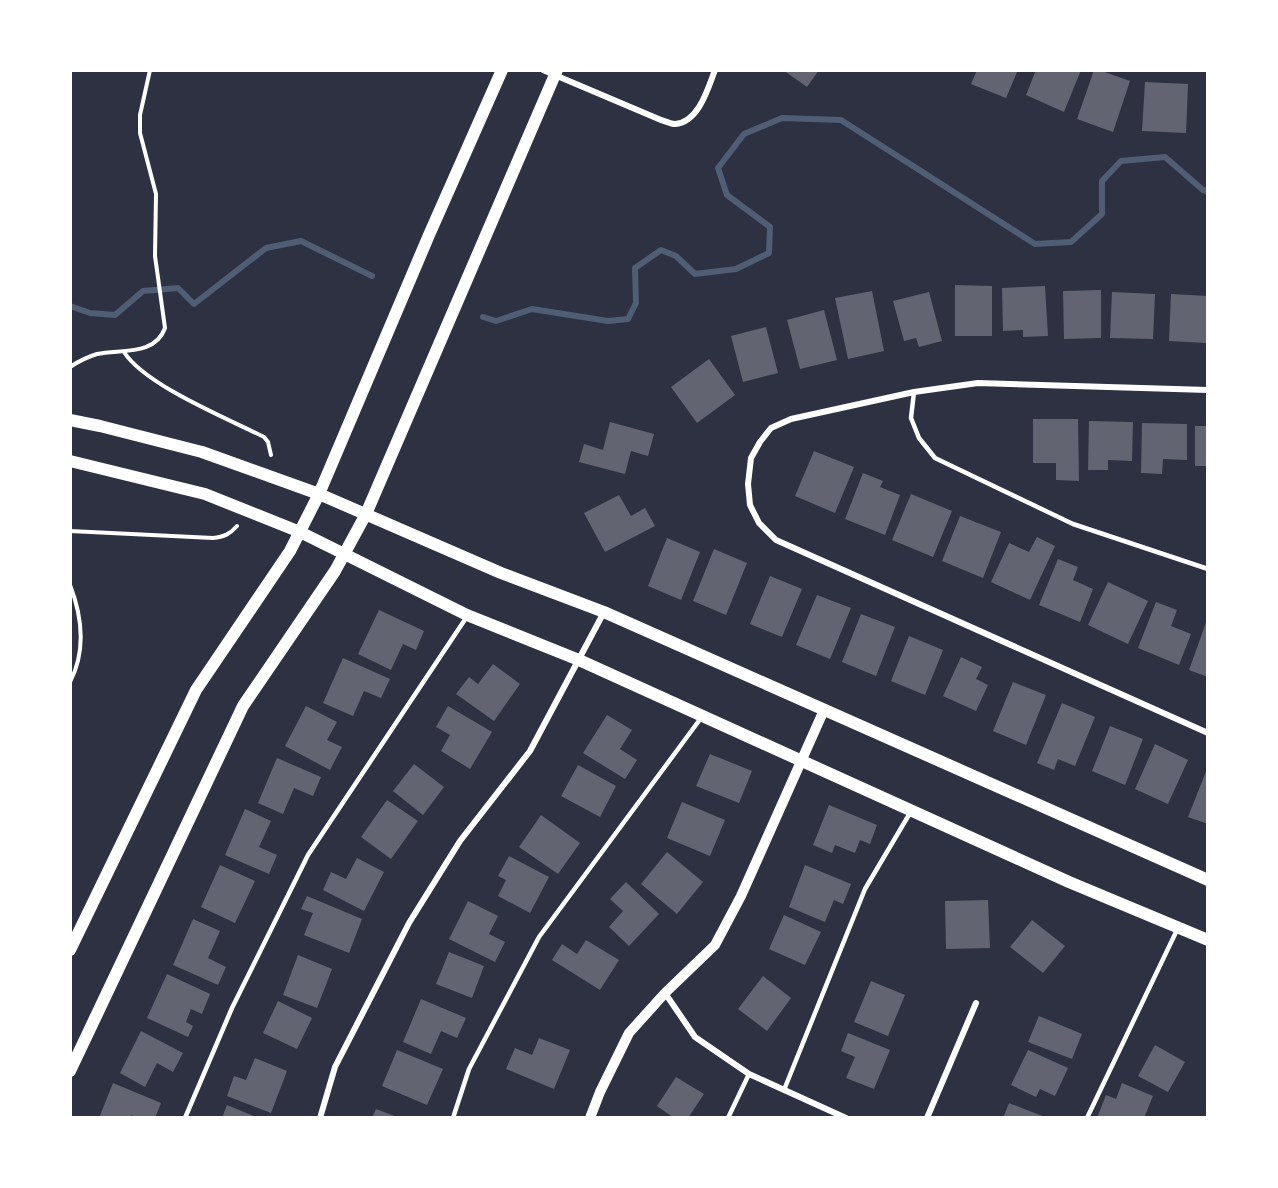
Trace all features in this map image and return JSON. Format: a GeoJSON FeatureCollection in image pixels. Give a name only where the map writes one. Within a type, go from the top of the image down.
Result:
{"type":"FeatureCollection","features":[{"type":"Feature","properties":{"kind":"main road"},"geometry":{"type":"LineString","coordinates":[[70,950],[196,690],[290,550],[319,494],[502,70]]}},
{"type":"Feature","properties":{"kind":"main road"},"geometry":{"type":"LineString","coordinates":[[70,1071],[243,706],[306,616],[345,554],[366,514],[551,72]]}},
{"type":"Feature","properties":{"kind":"main road"},"geometry":{"type":"LineString","coordinates":[[70,420],[202,452],[319,494],[501,573],[604,612],[1208,880]]}},
{"type":"Feature","properties":{"kind":"main road"},"geometry":{"type":"LineString","coordinates":[[70,461],[205,494],[300,532],[467,615],[579,660],[1069,882],[1208,940]]}},
{"type":"Feature","properties":{"kind":"street"},"geometry":{"type":"LineString","coordinates":[[551,72],[660,120],[676,124],[688,118],[701,103],[715,70]]}},
{"type":"Feature","properties":{"kind":"street"},"geometry":{"type":"LineString","coordinates":[[1208,390],[978,383],[914,392],[792,419],[771,428],[751,458],[748,484],[750,505],[759,523],[776,540],[1208,733]]}},
{"type":"Feature","properties":{"kind":"street"},"geometry":{"type":"LineString","coordinates":[[320,1118],[335,1067],[409,923],[460,841],[530,751],[604,612]]}},
{"type":"Feature","properties":{"kind":"street"},"geometry":{"type":"LineString","coordinates":[[590,1118],[600,1092],[629,1034],[665,993],[715,945],[741,896],[824,710]]}},
{"type":"Feature","properties":{"kind":"street"},"geometry":{"type":"LineString","coordinates":[[665,993],[695,1037],[749,1074],[846,1118]]}},
{"type":"Feature","properties":{"kind":"street"},"geometry":{"type":"LineString","coordinates":[[927,1118],[976,1003]]}},
{"type":"Feature","properties":{"kind":"lane"},"geometry":{"type":"LineString","coordinates":[[914,392],[911,418],[918,438],[935,458],[1073,524],[1208,569]]}},
{"type":"Feature","properties":{"kind":"lane"},"geometry":{"type":"LineString","coordinates":[[185,1118],[232,1008],[308,855],[467,615]]}},
{"type":"Feature","properties":{"kind":"lane"},"geometry":{"type":"LineString","coordinates":[[453,1118],[470,1069],[539,937],[703,716]]}},
{"type":"Feature","properties":{"kind":"lane"},"geometry":{"type":"LineString","coordinates":[[784,1090],[865,889],[912,811]]}},
{"type":"Feature","properties":{"kind":"lane"},"geometry":{"type":"LineString","coordinates":[[1087,1118],[1178,927]]}},
{"type":"Feature","properties":{"kind":"lane"},"geometry":{"type":"LineString","coordinates":[[729,1118],[749,1074]]}},
{"type":"Feature","properties":{"kind":"path"},"geometry":{"type":"LineString","coordinates":[[70,367],[99,354],[146,348],[162,336],[165,328],[155,256],[156,194],[140,133],[140,115],[150,70]]}},
{"type":"Feature","properties":{"kind":"path"},"geometry":{"type":"LineString","coordinates":[[124,352],[141,371],[161,385],[264,437],[268,442],[271,455]]}},
{"type":"Feature","properties":{"kind":"path"},"geometry":{"type":"LineString","coordinates":[[70,531],[213,538],[224,537],[237,526]]}},
{"type":"Feature","properties":{"kind":"path"},"geometry":{"type":"LineString","coordinates":[[70,585],[80,616],[81,642],[76,672],[70,682]]}},
{"type":"Feature","properties":{"kind":"building"},"geometry":{"type":"Polygon","coordinates":[[[783,70],[819,70],[807,87],[783,70]]]}},
{"type":"Feature","properties":{"kind":"building"},"geometry":{"type":"Polygon","coordinates":[[[977,70],[1018,70],[1006,98],[971,84],[977,70]]]}},
{"type":"Feature","properties":{"kind":"building"},"geometry":{"type":"Polygon","coordinates":[[[1036,70],[1081,70],[1064,112],[1026,95],[1036,70]]]}},
{"type":"Feature","properties":{"kind":"building"},"geometry":{"type":"Polygon","coordinates":[[[1094,70],[1130,81],[1113,132],[1077,119],[1094,70]]]}},
{"type":"Feature","properties":{"kind":"building"},"geometry":{"type":"Polygon","coordinates":[[[1145,82],[1188,84],[1186,133],[1142,131],[1145,82]]]}},
{"type":"Feature","properties":{"kind":"building"},"geometry":{"type":"Polygon","coordinates":[[[955,285],[992,286],[992,336],[955,336],[955,285]]]}},
{"type":"Feature","properties":{"kind":"building"},"geometry":{"type":"Polygon","coordinates":[[[1045,286],[1048,336],[1023,337],[1023,330],[1003,331],[1002,288],[1045,286]]]}},
{"type":"Feature","properties":{"kind":"building"},"geometry":{"type":"Polygon","coordinates":[[[1101,290],[1101,338],[1064,339],[1063,291],[1101,290]]]}},
{"type":"Feature","properties":{"kind":"building"},"geometry":{"type":"Polygon","coordinates":[[[872,291],[884,351],[848,359],[835,298],[872,291]]]}},
{"type":"Feature","properties":{"kind":"building"},"geometry":{"type":"Polygon","coordinates":[[[929,292],[942,341],[919,347],[916,338],[904,341],[893,301],[929,292]]]}},
{"type":"Feature","properties":{"kind":"building"},"geometry":{"type":"Polygon","coordinates":[[[1112,292],[1155,294],[1153,339],[1110,338],[1112,292]]]}},
{"type":"Feature","properties":{"kind":"building"},"geometry":{"type":"Polygon","coordinates":[[[1171,294],[1208,296],[1206,343],[1169,341],[1171,294]]]}},
{"type":"Feature","properties":{"kind":"building"},"geometry":{"type":"Polygon","coordinates":[[[824,310],[837,360],[800,369],[787,320],[824,310]]]}},
{"type":"Feature","properties":{"kind":"building"},"geometry":{"type":"Polygon","coordinates":[[[766,327],[778,373],[743,382],[731,336],[766,327]]]}},
{"type":"Feature","properties":{"kind":"building"},"geometry":{"type":"Polygon","coordinates":[[[709,359],[735,395],[697,423],[671,387],[709,359]]]}},
{"type":"Feature","properties":{"kind":"building"},"geometry":{"type":"Polygon","coordinates":[[[1033,419],[1078,419],[1079,481],[1056,480],[1056,463],[1033,463],[1033,419]]]}},
{"type":"Feature","properties":{"kind":"building"},"geometry":{"type":"Polygon","coordinates":[[[1089,421],[1133,422],[1132,461],[1108,460],[1108,470],[1088,470],[1089,421]]]}},
{"type":"Feature","properties":{"kind":"building"},"geometry":{"type":"Polygon","coordinates":[[[610,422],[654,434],[648,456],[631,451],[625,474],[579,462],[584,444],[603,450],[610,422]]]}},
{"type":"Feature","properties":{"kind":"building"},"geometry":{"type":"Polygon","coordinates":[[[1142,423],[1187,424],[1187,460],[1163,459],[1162,474],[1141,473],[1142,423]]]}},
{"type":"Feature","properties":{"kind":"building"},"geometry":{"type":"Polygon","coordinates":[[[1195,426],[1208,426],[1208,466],[1195,466],[1195,426]]]}},
{"type":"Feature","properties":{"kind":"building"},"geometry":{"type":"Polygon","coordinates":[[[814,451],[854,467],[835,513],[795,496],[814,451]]]}},
{"type":"Feature","properties":{"kind":"building"},"geometry":{"type":"Polygon","coordinates":[[[863,473],[883,481],[880,487],[900,495],[885,535],[845,519],[863,473]]]}},
{"type":"Feature","properties":{"kind":"building"},"geometry":{"type":"Polygon","coordinates":[[[911,494],[952,511],[933,557],[892,540],[911,494]]]}},
{"type":"Feature","properties":{"kind":"building"},"geometry":{"type":"Polygon","coordinates":[[[619,495],[631,516],[645,508],[655,526],[605,552],[584,513],[619,495]]]}},
{"type":"Feature","properties":{"kind":"building"},"geometry":{"type":"Polygon","coordinates":[[[960,516],[1001,532],[983,578],[942,561],[960,516]]]}},
{"type":"Feature","properties":{"kind":"building"},"geometry":{"type":"Polygon","coordinates":[[[1037,537],[1055,546],[1030,600],[991,582],[1009,543],[1029,552],[1037,537]]]}},
{"type":"Feature","properties":{"kind":"building"},"geometry":{"type":"Polygon","coordinates":[[[667,538],[700,552],[681,600],[648,586],[667,538]]]}},
{"type":"Feature","properties":{"kind":"building"},"geometry":{"type":"Polygon","coordinates":[[[714,549],[747,563],[726,615],[693,601],[714,549]]]}},
{"type":"Feature","properties":{"kind":"building"},"geometry":{"type":"Polygon","coordinates":[[[1058,559],[1078,567],[1073,580],[1093,589],[1080,622],[1039,605],[1058,559]]]}},
{"type":"Feature","properties":{"kind":"building"},"geometry":{"type":"Polygon","coordinates":[[[770,576],[802,589],[782,637],[750,624],[770,576]]]}},
{"type":"Feature","properties":{"kind":"building"},"geometry":{"type":"Polygon","coordinates":[[[1108,582],[1148,601],[1128,644],[1088,625],[1108,582]]]}},
{"type":"Feature","properties":{"kind":"building"},"geometry":{"type":"Polygon","coordinates":[[[817,595],[851,608],[830,659],[796,645],[817,595]]]}},
{"type":"Feature","properties":{"kind":"building"},"geometry":{"type":"Polygon","coordinates":[[[1156,602],[1177,610],[1171,626],[1191,634],[1179,665],[1138,648],[1156,602]]]}},
{"type":"Feature","properties":{"kind":"building"},"geometry":{"type":"Polygon","coordinates":[[[379,610],[424,631],[416,650],[403,644],[391,670],[358,654],[379,610]]]}},
{"type":"Feature","properties":{"kind":"building"},"geometry":{"type":"Polygon","coordinates":[[[861,614],[895,627],[876,676],[842,662],[861,614]]]}},
{"type":"Feature","properties":{"kind":"building"},"geometry":{"type":"Polygon","coordinates":[[[1208,617],[1208,677],[1189,670],[1208,617]]]}},
{"type":"Feature","properties":{"kind":"building"},"geometry":{"type":"Polygon","coordinates":[[[909,636],[943,650],[925,695],[891,681],[909,636]]]}},
{"type":"Feature","properties":{"kind":"building"},"geometry":{"type":"Polygon","coordinates":[[[961,657],[982,667],[976,679],[988,685],[976,711],[943,696],[961,657]]]}},
{"type":"Feature","properties":{"kind":"building"},"geometry":{"type":"Polygon","coordinates":[[[343,658],[390,679],[381,698],[364,691],[353,716],[323,703],[343,658]]]}},
{"type":"Feature","properties":{"kind":"building"},"geometry":{"type":"Polygon","coordinates":[[[493,664],[520,684],[494,721],[456,694],[469,677],[478,684],[493,664]]]}},
{"type":"Feature","properties":{"kind":"building"},"geometry":{"type":"Polygon","coordinates":[[[1013,682],[1046,695],[1026,745],[993,731],[1013,682]]]}},
{"type":"Feature","properties":{"kind":"building"},"geometry":{"type":"Polygon","coordinates":[[[1062,703],[1095,717],[1075,766],[1058,759],[1054,770],[1037,763],[1062,703]]]}},
{"type":"Feature","properties":{"kind":"building"},"geometry":{"type":"Polygon","coordinates":[[[306,706],[337,722],[327,740],[342,747],[330,770],[285,746],[306,706]]]}},
{"type":"Feature","properties":{"kind":"building"},"geometry":{"type":"Polygon","coordinates":[[[448,706],[492,732],[470,769],[441,751],[450,735],[436,727],[448,706]]]}},
{"type":"Feature","properties":{"kind":"building"},"geometry":{"type":"Polygon","coordinates":[[[607,715],[632,730],[620,749],[637,760],[625,779],[583,753],[607,715]]]}},
{"type":"Feature","properties":{"kind":"building"},"geometry":{"type":"Polygon","coordinates":[[[1110,726],[1143,739],[1125,785],[1092,771],[1110,726]]]}},
{"type":"Feature","properties":{"kind":"building"},"geometry":{"type":"Polygon","coordinates":[[[1155,744],[1188,760],[1168,804],[1135,789],[1155,744]]]}},
{"type":"Feature","properties":{"kind":"building"},"geometry":{"type":"Polygon","coordinates":[[[710,754],[752,771],[739,803],[696,786],[710,754]]]}},
{"type":"Feature","properties":{"kind":"building"},"geometry":{"type":"Polygon","coordinates":[[[277,758],[321,777],[313,796],[294,788],[283,814],[258,803],[277,758]]]}},
{"type":"Feature","properties":{"kind":"building"},"geometry":{"type":"Polygon","coordinates":[[[414,764],[444,787],[423,815],[393,791],[414,764]]]}},
{"type":"Feature","properties":{"kind":"building"},"geometry":{"type":"Polygon","coordinates":[[[578,765],[616,786],[600,817],[561,796],[578,765]]]}},
{"type":"Feature","properties":{"kind":"building"},"geometry":{"type":"Polygon","coordinates":[[[1208,769],[1208,824],[1188,817],[1208,769]]]}},
{"type":"Feature","properties":{"kind":"building"},"geometry":{"type":"Polygon","coordinates":[[[387,800],[418,821],[391,859],[361,837],[387,800]]]}},
{"type":"Feature","properties":{"kind":"building"},"geometry":{"type":"Polygon","coordinates":[[[682,802],[725,820],[710,856],[667,838],[682,802]]]}},
{"type":"Feature","properties":{"kind":"building"},"geometry":{"type":"Polygon","coordinates":[[[829,805],[877,825],[870,844],[860,840],[855,853],[835,845],[832,853],[813,845],[829,805]]]}},
{"type":"Feature","properties":{"kind":"building"},"geometry":{"type":"Polygon","coordinates":[[[245,809],[271,821],[259,847],[277,855],[269,874],[225,855],[245,809]]]}},
{"type":"Feature","properties":{"kind":"building"},"geometry":{"type":"Polygon","coordinates":[[[541,815],[580,843],[558,874],[519,847],[541,815]]]}},
{"type":"Feature","properties":{"kind":"building"},"geometry":{"type":"Polygon","coordinates":[[[667,852],[703,882],[677,914],[641,884],[667,852]]]}},
{"type":"Feature","properties":{"kind":"building"},"geometry":{"type":"Polygon","coordinates":[[[509,856],[549,877],[530,913],[498,896],[506,880],[498,876],[509,856]]]}},
{"type":"Feature","properties":{"kind":"building"},"geometry":{"type":"Polygon","coordinates":[[[357,858],[384,872],[364,911],[323,890],[331,872],[346,879],[357,858]]]}},
{"type":"Feature","properties":{"kind":"building"},"geometry":{"type":"Polygon","coordinates":[[[220,865],[255,881],[235,923],[201,907],[220,865]]]}},
{"type":"Feature","properties":{"kind":"building"},"geometry":{"type":"Polygon","coordinates":[[[805,865],[851,884],[843,904],[834,900],[825,922],[789,907],[805,865]]]}},
{"type":"Feature","properties":{"kind":"building"},"geometry":{"type":"Polygon","coordinates":[[[626,882],[659,914],[629,946],[609,927],[623,911],[610,899],[626,882]]]}},
{"type":"Feature","properties":{"kind":"building"},"geometry":{"type":"Polygon","coordinates":[[[307,896],[362,919],[349,953],[304,935],[313,913],[301,909],[307,896]]]}},
{"type":"Feature","properties":{"kind":"building"},"geometry":{"type":"Polygon","coordinates":[[[988,900],[990,948],[946,949],[945,901],[988,900]]]}},
{"type":"Feature","properties":{"kind":"building"},"geometry":{"type":"Polygon","coordinates":[[[468,901],[498,916],[489,934],[505,942],[495,962],[449,939],[468,901]]]}},
{"type":"Feature","properties":{"kind":"building"},"geometry":{"type":"Polygon","coordinates":[[[784,915],[821,932],[805,965],[769,949],[784,915]]]}},
{"type":"Feature","properties":{"kind":"building"},"geometry":{"type":"Polygon","coordinates":[[[193,919],[220,931],[208,958],[226,967],[218,985],[173,965],[193,919]]]}},
{"type":"Feature","properties":{"kind":"building"},"geometry":{"type":"Polygon","coordinates":[[[1032,920],[1065,946],[1043,973],[1010,947],[1032,920]]]}},
{"type":"Feature","properties":{"kind":"building"},"geometry":{"type":"Polygon","coordinates":[[[586,940],[619,960],[600,990],[552,960],[562,944],[577,954],[586,940]]]}},
{"type":"Feature","properties":{"kind":"building"},"geometry":{"type":"Polygon","coordinates":[[[449,952],[484,966],[472,998],[436,984],[449,952]]]}},
{"type":"Feature","properties":{"kind":"building"},"geometry":{"type":"Polygon","coordinates":[[[298,955],[332,969],[317,1008],[283,995],[298,955]]]}},
{"type":"Feature","properties":{"kind":"building"},"geometry":{"type":"Polygon","coordinates":[[[167,974],[210,994],[202,1014],[191,1009],[186,1022],[193,1026],[188,1037],[147,1018],[167,974]]]}},
{"type":"Feature","properties":{"kind":"building"},"geometry":{"type":"Polygon","coordinates":[[[763,976],[791,998],[767,1031],[738,1009],[763,976]]]}},
{"type":"Feature","properties":{"kind":"building"},"geometry":{"type":"Polygon","coordinates":[[[871,981],[905,995],[888,1036],[854,1022],[871,981]]]}},
{"type":"Feature","properties":{"kind":"building"},"geometry":{"type":"Polygon","coordinates":[[[421,999],[466,1018],[457,1038],[441,1031],[431,1054],[403,1042],[421,999]]]}},
{"type":"Feature","properties":{"kind":"building"},"geometry":{"type":"Polygon","coordinates":[[[278,1001],[312,1018],[297,1049],[263,1033],[278,1001]]]}},
{"type":"Feature","properties":{"kind":"building"},"geometry":{"type":"Polygon","coordinates":[[[1039,1016],[1082,1034],[1072,1059],[1028,1042],[1039,1016]]]}},
{"type":"Feature","properties":{"kind":"building"},"geometry":{"type":"Polygon","coordinates":[[[141,1031],[183,1053],[173,1072],[157,1063],[145,1087],[120,1073],[141,1031]]]}},
{"type":"Feature","properties":{"kind":"building"},"geometry":{"type":"Polygon","coordinates":[[[848,1033],[890,1050],[874,1089],[846,1078],[855,1057],[841,1051],[848,1033]]]}},
{"type":"Feature","properties":{"kind":"building"},"geometry":{"type":"Polygon","coordinates":[[[539,1038],[570,1050],[554,1089],[506,1069],[515,1048],[532,1055],[539,1038]]]}},
{"type":"Feature","properties":{"kind":"building"},"geometry":{"type":"Polygon","coordinates":[[[1155,1045],[1185,1062],[1168,1092],[1138,1076],[1155,1045]]]}},
{"type":"Feature","properties":{"kind":"building"},"geometry":{"type":"Polygon","coordinates":[[[397,1050],[443,1069],[427,1105],[382,1086],[397,1050]]]}},
{"type":"Feature","properties":{"kind":"building"},"geometry":{"type":"Polygon","coordinates":[[[1028,1050],[1068,1068],[1055,1096],[1040,1089],[1036,1097],[1011,1085],[1028,1050]]]}},
{"type":"Feature","properties":{"kind":"building"},"geometry":{"type":"Polygon","coordinates":[[[255,1058],[287,1071],[271,1113],[227,1096],[234,1076],[246,1080],[255,1058]]]}},
{"type":"Feature","properties":{"kind":"building"},"geometry":{"type":"Polygon","coordinates":[[[676,1077],[704,1094],[688,1118],[674,1118],[657,1106],[676,1077]]]}},
{"type":"Feature","properties":{"kind":"building"},"geometry":{"type":"Polygon","coordinates":[[[113,1083],[161,1103],[155,1118],[136,1118],[131,1115],[131,1118],[99,1118],[113,1083]]]}},
{"type":"Feature","properties":{"kind":"building"},"geometry":{"type":"Polygon","coordinates":[[[1122,1083],[1153,1096],[1144,1118],[1097,1118],[1106,1095],[1116,1099],[1122,1083]]]}},
{"type":"Feature","properties":{"kind":"building"},"geometry":{"type":"Polygon","coordinates":[[[1009,1103],[1045,1117],[1045,1118],[1003,1118],[1009,1103]]]}},
{"type":"Feature","properties":{"kind":"building"},"geometry":{"type":"Polygon","coordinates":[[[227,1105],[256,1117],[256,1118],[222,1118],[227,1105]]]}},
{"type":"Feature","properties":{"kind":"building"},"geometry":{"type":"Polygon","coordinates":[[[376,1109],[397,1117],[397,1118],[372,1118],[376,1109]]]}},
{"type":"Feature","properties":{"kind":"waterway"},"geometry":{"type":"LineString","coordinates":[[483,317],[496,321],[532,309],[608,321],[628,319],[636,303],[635,268],[661,250],[676,256],[695,274],[736,269],[769,253],[770,227],[727,195],[718,168],[744,134],[782,118],[841,120],[1035,244],[1071,242],[1102,214],[1102,181],[1121,161],[1165,157],[1203,190],[1208,191]]}},
{"type":"Feature","properties":{"kind":"waterway"},"geometry":{"type":"LineString","coordinates":[[70,306],[90,313],[115,315],[143,291],[178,288],[194,304],[266,248],[301,241],[372,276]]}}]}
